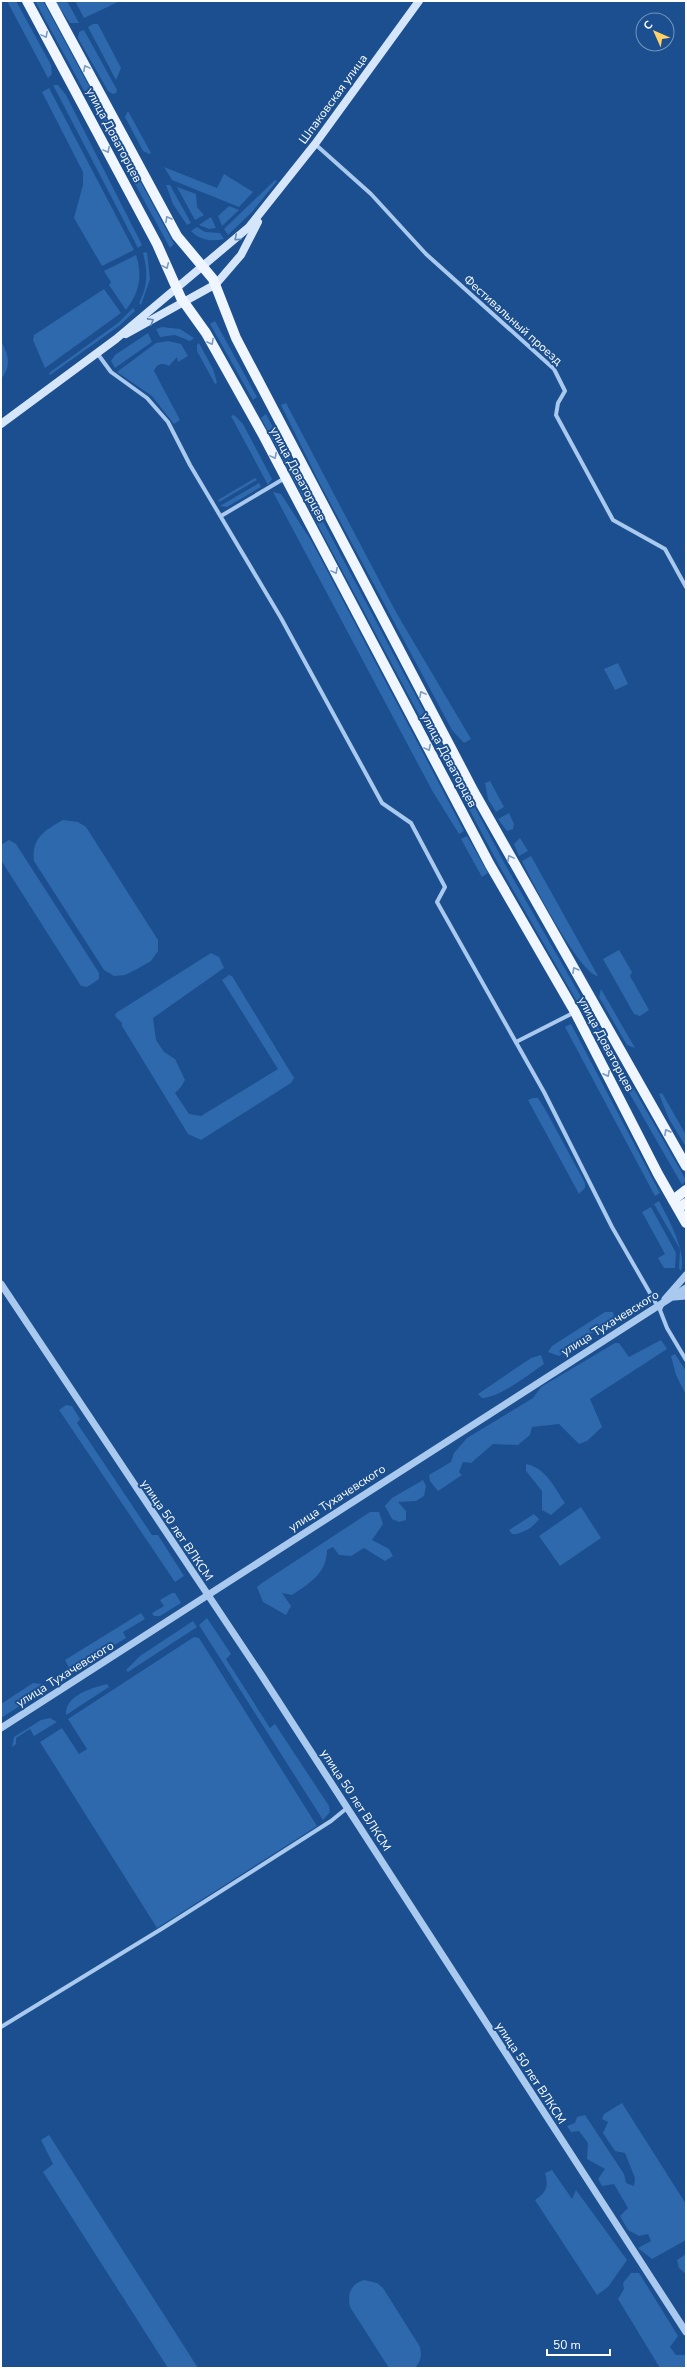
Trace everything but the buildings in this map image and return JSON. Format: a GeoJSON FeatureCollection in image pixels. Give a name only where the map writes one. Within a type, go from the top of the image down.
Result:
{"type":"FeatureCollection","features":[{"type":"Feature","properties":{"kind":"main road","name":"улица Доваторцев"},"geometry":{"type":"LineString","coordinates":[[27,1],[157,244],[174,283],[189,310],[206,333],[285,477],[490,865],[575,1012],[679,1204],[686,1223]]}},
{"type":"Feature","properties":{"kind":"main road","name":"улица Доваторцев"},"geometry":{"type":"LineString","coordinates":[[50,1],[177,236],[199,261],[218,288],[228,320],[239,345],[474,792],[686,1165]]}},
{"type":"Feature","properties":{"kind":"main road","name":"Шпаковская улица"},"geometry":{"type":"LineString","coordinates":[[1,424],[116,339],[240,236],[264,210],[315,144],[419,1]]}},
{"type":"Feature","properties":{"kind":"main road","name":"Шпаковская улица"},"geometry":{"type":"LineString","coordinates":[[116,339],[218,288],[241,255],[264,210]]}},
{"type":"Feature","properties":{"kind":"main road"},"geometry":{"type":"LineString","coordinates":[[679,1204],[686,1190]]}},
{"type":"Feature","properties":{"kind":"street","name":"Фестивальный проезд"},"geometry":{"type":"LineString","coordinates":[[315,144],[371,194],[426,254],[554,369],[565,391],[558,403],[556,415],[613,520],[665,549],[686,587]]}},
{"type":"Feature","properties":{"kind":"street"},"geometry":{"type":"LineString","coordinates":[[96,353],[111,372],[158,408],[281,618],[382,803],[411,823],[446,887],[437,902],[516,1042],[612,1227],[661,1304]]}},
{"type":"Feature","properties":{"kind":"street"},"geometry":{"type":"LineString","coordinates":[[221,516],[285,477]]}},
{"type":"Feature","properties":{"kind":"street"},"geometry":{"type":"LineString","coordinates":[[516,1042],[575,1012]]}},
{"type":"Feature","properties":{"kind":"street"},"geometry":{"type":"LineString","coordinates":[[686,1275],[661,1304],[660,1310],[664,1322],[686,1360]]}},
{"type":"Feature","properties":{"kind":"street","name":"улица 50 лет ВЛКСМ"},"geometry":{"type":"LineString","coordinates":[[1,1284],[347,1808],[686,2332]]}},
{"type":"Feature","properties":{"kind":"street","name":"улица Тухачевского"},"geometry":{"type":"LineString","coordinates":[[1,1728],[686,1288]]}},
{"type":"Feature","properties":{"kind":"street"},"geometry":{"type":"LineString","coordinates":[[672,1297],[686,1296]]}},
{"type":"Feature","properties":{"kind":"street"},"geometry":{"type":"LineString","coordinates":[[1,2027],[164,1928],[331,1821],[347,1808]]}},
{"type":"Feature","properties":{"kind":"shaded area"},"geometry":{"type":"Polygon","coordinates":[[[7,1],[16,1],[51,65],[52,74],[48,78],[7,1]]]}},
{"type":"Feature","properties":{"kind":"shaded area"},"geometry":{"type":"Polygon","coordinates":[[[35,1],[43,1],[174,244],[170,248],[35,1]]]}},
{"type":"Feature","properties":{"kind":"shaded area"},"geometry":{"type":"Polygon","coordinates":[[[55,1],[67,1],[79,23],[70,23],[55,1]]]}},
{"type":"Feature","properties":{"kind":"shaded area"},"geometry":{"type":"Polygon","coordinates":[[[75,1],[120,1],[84,18],[75,1]]]}},
{"type":"Feature","properties":{"kind":"shaded area"},"geometry":{"type":"Polygon","coordinates":[[[93,24],[98,24],[121,68],[116,80],[88,27],[93,24]]]}},
{"type":"Feature","properties":{"kind":"shaded area"},"geometry":{"type":"Polygon","coordinates":[[[84,30],[117,90],[116,93],[113,94],[108,91],[78,38],[79,32],[84,30]]]}},
{"type":"Feature","properties":{"kind":"shaded area"},"geometry":{"type":"Polygon","coordinates":[[[53,85],[58,85],[66,95],[142,245],[138,248],[53,85]]]}},
{"type":"Feature","properties":{"kind":"shaded area"},"geometry":{"type":"Polygon","coordinates":[[[49,88],[134,250],[102,266],[74,218],[83,185],[83,172],[42,92],[49,88]]]}},
{"type":"Feature","properties":{"kind":"shaded area"},"geometry":{"type":"Polygon","coordinates":[[[128,111],[151,153],[149,154],[143,151],[125,117],[128,111]]]}},
{"type":"Feature","properties":{"kind":"shaded area"},"geometry":{"type":"Polygon","coordinates":[[[164,167],[217,188],[224,174],[253,192],[239,207],[172,180],[164,167]]]}},
{"type":"Feature","properties":{"kind":"shaded area"},"geometry":{"type":"Polygon","coordinates":[[[275,180],[277,181],[252,212],[228,235],[224,229],[275,180]]]}},
{"type":"Feature","properties":{"kind":"shaded area"},"geometry":{"type":"Polygon","coordinates":[[[166,185],[170,185],[191,223],[187,225],[173,204],[166,185]]]}},
{"type":"Feature","properties":{"kind":"shaded area"},"geometry":{"type":"Polygon","coordinates":[[[177,187],[196,194],[197,207],[204,215],[195,220],[177,187]]]}},
{"type":"Feature","properties":{"kind":"shaded area"},"geometry":{"type":"Polygon","coordinates":[[[229,206],[239,210],[222,226],[218,216],[229,206]]]}},
{"type":"Feature","properties":{"kind":"shaded area"},"geometry":{"type":"Polygon","coordinates":[[[211,217],[216,228],[209,229],[199,225],[211,217]]]}},
{"type":"Feature","properties":{"kind":"shaded area"},"geometry":{"type":"Polygon","coordinates":[[[197,227],[205,232],[220,233],[224,239],[210,240],[202,238],[191,231],[197,227]]]}},
{"type":"Feature","properties":{"kind":"shaded area"},"geometry":{"type":"Polygon","coordinates":[[[147,252],[150,279],[141,305],[139,303],[146,284],[146,266],[143,253],[147,252]]]}},
{"type":"Feature","properties":{"kind":"shaded area"},"geometry":{"type":"Polygon","coordinates":[[[136,255],[139,270],[137,291],[126,310],[109,285],[111,282],[104,271],[136,255]]]}},
{"type":"Feature","properties":{"kind":"shaded area"},"geometry":{"type":"Polygon","coordinates":[[[104,289],[121,313],[45,368],[33,340],[34,335],[104,289]]]}},
{"type":"Feature","properties":{"kind":"shaded area"},"geometry":{"type":"Polygon","coordinates":[[[133,308],[135,311],[119,326],[50,375],[49,373],[118,323],[133,308]]]}},
{"type":"Feature","properties":{"kind":"shaded area"},"geometry":{"type":"Polygon","coordinates":[[[215,321],[257,397],[253,400],[210,324],[215,321]]]}},
{"type":"Feature","properties":{"kind":"shaded area"},"geometry":{"type":"Polygon","coordinates":[[[162,327],[180,329],[194,338],[190,341],[175,335],[160,337],[156,329],[162,327]]]}},
{"type":"Feature","properties":{"kind":"shaded area"},"geometry":{"type":"Polygon","coordinates":[[[148,333],[152,342],[115,368],[111,361],[115,355],[148,333]]]}},
{"type":"Feature","properties":{"kind":"shaded area"},"geometry":{"type":"Polygon","coordinates":[[[1,341],[6,351],[8,365],[1,379],[1,341]]]}},
{"type":"Feature","properties":{"kind":"shaded area"},"geometry":{"type":"Polygon","coordinates":[[[168,341],[181,344],[188,356],[178,362],[177,357],[169,366],[160,364],[154,371],[180,420],[174,424],[152,396],[117,372],[156,343],[168,341]]]}},
{"type":"Feature","properties":{"kind":"shaded area"},"geometry":{"type":"Polygon","coordinates":[[[199,343],[213,369],[217,383],[215,384],[197,351],[197,345],[199,343]]]}},
{"type":"Feature","properties":{"kind":"shaded area"},"geometry":{"type":"Polygon","coordinates":[[[286,403],[397,614],[471,739],[464,743],[452,730],[319,482],[281,405],[286,403]]]}},
{"type":"Feature","properties":{"kind":"shaded area"},"geometry":{"type":"Polygon","coordinates":[[[266,414],[506,866],[686,1180],[682,1185],[501,869],[261,418],[266,414]]]}},
{"type":"Feature","properties":{"kind":"shaded area"},"geometry":{"type":"Polygon","coordinates":[[[234,415],[243,424],[272,479],[268,485],[231,416],[234,415]]]}},
{"type":"Feature","properties":{"kind":"shaded area"},"geometry":{"type":"Polygon","coordinates":[[[255,478],[257,480],[219,502],[218,500],[255,478]]]}},
{"type":"Feature","properties":{"kind":"shaded area"},"geometry":{"type":"Polygon","coordinates":[[[259,483],[261,487],[227,507],[220,506],[259,483]]]}},
{"type":"Feature","properties":{"kind":"shaded area"},"geometry":{"type":"Polygon","coordinates":[[[273,492],[281,494],[312,542],[464,831],[459,834],[433,792],[273,492]]]}},
{"type":"Feature","properties":{"kind":"shaded area"},"geometry":{"type":"Polygon","coordinates":[[[618,663],[628,684],[615,690],[604,669],[618,663]]]}},
{"type":"Feature","properties":{"kind":"shaded area"},"geometry":{"type":"Polygon","coordinates":[[[490,781],[504,807],[496,812],[488,799],[485,783],[490,781]]]}},
{"type":"Feature","properties":{"kind":"shaded area"},"geometry":{"type":"Polygon","coordinates":[[[509,813],[514,824],[513,829],[507,831],[498,819],[509,813]]]}},
{"type":"Feature","properties":{"kind":"shaded area"},"geometry":{"type":"Polygon","coordinates":[[[63,820],[78,822],[86,827],[158,940],[158,951],[151,961],[125,975],[114,976],[104,970],[34,861],[35,846],[37,841],[45,831],[63,820]]]}},
{"type":"Feature","properties":{"kind":"shaded area"},"geometry":{"type":"Polygon","coordinates":[[[467,836],[488,873],[482,877],[461,839],[467,836]]]}},
{"type":"Feature","properties":{"kind":"shaded area"},"geometry":{"type":"Polygon","coordinates":[[[520,838],[528,851],[519,856],[514,844],[520,838]]]}},
{"type":"Feature","properties":{"kind":"shaded area"},"geometry":{"type":"Polygon","coordinates":[[[9,840],[16,844],[99,973],[99,979],[87,987],[81,986],[1,860],[1,845],[9,840]]]}},
{"type":"Feature","properties":{"kind":"shaded area"},"geometry":{"type":"Polygon","coordinates":[[[531,856],[598,976],[590,972],[568,944],[545,905],[522,861],[531,856]]]}},
{"type":"Feature","properties":{"kind":"shaded area"},"geometry":{"type":"Polygon","coordinates":[[[619,950],[632,972],[630,976],[649,1010],[640,1016],[634,1014],[603,959],[619,950]]]}},
{"type":"Feature","properties":{"kind":"shaded area"},"geometry":{"type":"Polygon","coordinates":[[[211,953],[219,957],[224,968],[153,1018],[156,1040],[164,1052],[175,1059],[185,1080],[175,1093],[189,1114],[201,1116],[278,1069],[222,980],[229,975],[232,976],[294,1078],[291,1083],[201,1140],[188,1134],[122,1026],[122,1023],[115,1016],[116,1013],[211,953]]]}},
{"type":"Feature","properties":{"kind":"shaded area"},"geometry":{"type":"Polygon","coordinates":[[[601,989],[635,1048],[627,1045],[599,997],[601,989]]]}},
{"type":"Feature","properties":{"kind":"shaded area"},"geometry":{"type":"Polygon","coordinates":[[[571,1024],[660,1193],[655,1196],[565,1027],[571,1024]]]}},
{"type":"Feature","properties":{"kind":"shaded area"},"geometry":{"type":"Polygon","coordinates":[[[662,1093],[686,1135],[686,1147],[669,1119],[659,1094],[662,1093]]]}},
{"type":"Feature","properties":{"kind":"shaded area"},"geometry":{"type":"Polygon","coordinates":[[[538,1098],[545,1109],[585,1183],[585,1188],[579,1194],[528,1100],[538,1098]]]}},
{"type":"Feature","properties":{"kind":"shaded area"},"geometry":{"type":"Polygon","coordinates":[[[659,1201],[676,1235],[680,1249],[654,1204],[659,1201]]]}},
{"type":"Feature","properties":{"kind":"shaded area"},"geometry":{"type":"Polygon","coordinates":[[[651,1207],[676,1253],[675,1268],[664,1268],[658,1258],[665,1254],[642,1212],[651,1207]]]}},
{"type":"Feature","properties":{"kind":"shaded area"},"geometry":{"type":"Polygon","coordinates":[[[680,1249],[681,1254],[681,1271],[679,1268],[680,1249]]]}},
{"type":"Feature","properties":{"kind":"shaded area"},"geometry":{"type":"Polygon","coordinates":[[[605,1312],[613,1312],[614,1318],[559,1356],[548,1352],[552,1346],[605,1312]]]}},
{"type":"Feature","properties":{"kind":"shaded area"},"geometry":{"type":"Polygon","coordinates":[[[661,1340],[667,1349],[590,1399],[602,1427],[587,1441],[579,1444],[559,1424],[532,1427],[530,1435],[518,1445],[493,1444],[471,1463],[463,1462],[459,1472],[462,1475],[438,1491],[430,1481],[429,1475],[451,1462],[454,1453],[467,1438],[533,1398],[541,1387],[615,1343],[619,1343],[629,1357],[661,1340]]]}},
{"type":"Feature","properties":{"kind":"shaded area"},"geometry":{"type":"Polygon","coordinates":[[[675,1354],[686,1371],[686,1395],[676,1375],[671,1356],[675,1354]]]}},
{"type":"Feature","properties":{"kind":"shaded area"},"geometry":{"type":"Polygon","coordinates":[[[541,1355],[544,1364],[506,1390],[489,1397],[482,1398],[478,1394],[531,1358],[541,1355]]]}},
{"type":"Feature","properties":{"kind":"shaded area"},"geometry":{"type":"Polygon","coordinates":[[[66,1405],[72,1406],[80,1419],[77,1423],[152,1535],[158,1535],[184,1576],[175,1582],[59,1410],[66,1405]]]}},
{"type":"Feature","properties":{"kind":"shaded area"},"geometry":{"type":"Polygon","coordinates":[[[526,1464],[533,1466],[549,1479],[565,1503],[551,1515],[542,1510],[542,1491],[526,1471],[526,1464]]]}},
{"type":"Feature","properties":{"kind":"shaded area"},"geometry":{"type":"Polygon","coordinates":[[[423,1480],[426,1486],[424,1496],[416,1501],[398,1502],[406,1511],[406,1520],[399,1522],[392,1519],[385,1506],[392,1498],[423,1480]]]}},
{"type":"Feature","properties":{"kind":"shaded area"},"geometry":{"type":"Polygon","coordinates":[[[581,1507],[601,1538],[560,1566],[539,1536],[581,1507]]]}},
{"type":"Feature","properties":{"kind":"shaded area"},"geometry":{"type":"Polygon","coordinates":[[[370,1512],[379,1512],[383,1524],[372,1540],[389,1549],[393,1556],[385,1561],[364,1548],[351,1556],[339,1555],[333,1547],[327,1550],[324,1565],[311,1582],[292,1595],[282,1593],[291,1606],[286,1615],[263,1602],[257,1587],[370,1512]]]}},
{"type":"Feature","properties":{"kind":"shaded area"},"geometry":{"type":"Polygon","coordinates":[[[534,1514],[539,1519],[534,1525],[523,1532],[512,1534],[509,1530],[534,1514]]]}},
{"type":"Feature","properties":{"kind":"shaded area"},"geometry":{"type":"Polygon","coordinates":[[[172,1593],[175,1593],[181,1603],[160,1616],[154,1616],[152,1613],[164,1606],[160,1600],[172,1593]]]}},
{"type":"Feature","properties":{"kind":"shaded area"},"geometry":{"type":"Polygon","coordinates":[[[141,1613],[145,1619],[123,1632],[126,1638],[75,1669],[69,1668],[65,1660],[141,1613]]]}},
{"type":"Feature","properties":{"kind":"shaded area"},"geometry":{"type":"Polygon","coordinates":[[[207,1618],[231,1654],[226,1659],[270,1728],[275,1724],[329,1806],[330,1812],[323,1820],[199,1625],[207,1618]]]}},
{"type":"Feature","properties":{"kind":"shaded area"},"geometry":{"type":"Polygon","coordinates":[[[193,1621],[197,1627],[128,1672],[126,1670],[140,1656],[193,1621]]]}},
{"type":"Feature","properties":{"kind":"shaded area"},"geometry":{"type":"Polygon","coordinates":[[[194,1637],[199,1638],[317,1826],[157,1928],[40,1742],[62,1728],[79,1754],[87,1749],[68,1719],[194,1637]]]}},
{"type":"Feature","properties":{"kind":"shaded area"},"geometry":{"type":"Polygon","coordinates":[[[33,1683],[43,1684],[32,1691],[26,1702],[1,1718],[1,1704],[33,1683]]]}},
{"type":"Feature","properties":{"kind":"shaded area"},"geometry":{"type":"Polygon","coordinates":[[[107,1684],[109,1687],[66,1715],[70,1702],[75,1697],[87,1690],[107,1684]]]}},
{"type":"Feature","properties":{"kind":"shaded area"},"geometry":{"type":"Polygon","coordinates":[[[50,1718],[57,1722],[34,1736],[30,1729],[16,1738],[16,1744],[12,1747],[14,1737],[41,1720],[50,1718]]]}},
{"type":"Feature","properties":{"kind":"shaded area"},"geometry":{"type":"Polygon","coordinates":[[[622,2103],[686,2204],[686,2240],[652,2259],[638,2248],[651,2241],[648,2234],[639,2236],[628,2230],[620,2216],[628,2208],[614,2184],[602,2186],[598,2179],[605,2169],[587,2159],[588,2143],[579,2131],[571,2132],[567,2126],[575,2123],[577,2117],[585,2115],[624,2174],[626,2183],[634,2186],[635,2178],[625,2153],[615,2151],[603,2133],[608,2122],[602,2119],[604,2114],[622,2103]]]}},
{"type":"Feature","properties":{"kind":"shaded area"},"geometry":{"type":"Polygon","coordinates":[[[49,2135],[198,2368],[168,2368],[43,2172],[53,2164],[41,2140],[49,2135]]]}},
{"type":"Feature","properties":{"kind":"shaded area"},"geometry":{"type":"Polygon","coordinates":[[[552,2170],[572,2199],[576,2190],[627,2260],[608,2287],[597,2295],[535,2200],[542,2195],[546,2189],[547,2182],[545,2173],[552,2170]]]}},
{"type":"Feature","properties":{"kind":"shaded area"},"geometry":{"type":"Polygon","coordinates":[[[686,2254],[686,2274],[679,2268],[677,2260],[686,2254]]]}},
{"type":"Feature","properties":{"kind":"shaded area"},"geometry":{"type":"Polygon","coordinates":[[[631,2273],[639,2273],[678,2336],[670,2347],[676,2355],[686,2355],[686,2368],[660,2368],[618,2299],[624,2289],[623,2283],[631,2273]]]}},
{"type":"Feature","properties":{"kind":"shaded area"},"geometry":{"type":"Polygon","coordinates":[[[364,2280],[377,2283],[383,2288],[420,2347],[421,2353],[419,2363],[415,2368],[389,2368],[350,2307],[349,2297],[351,2290],[356,2284],[364,2280]]]}}]}
